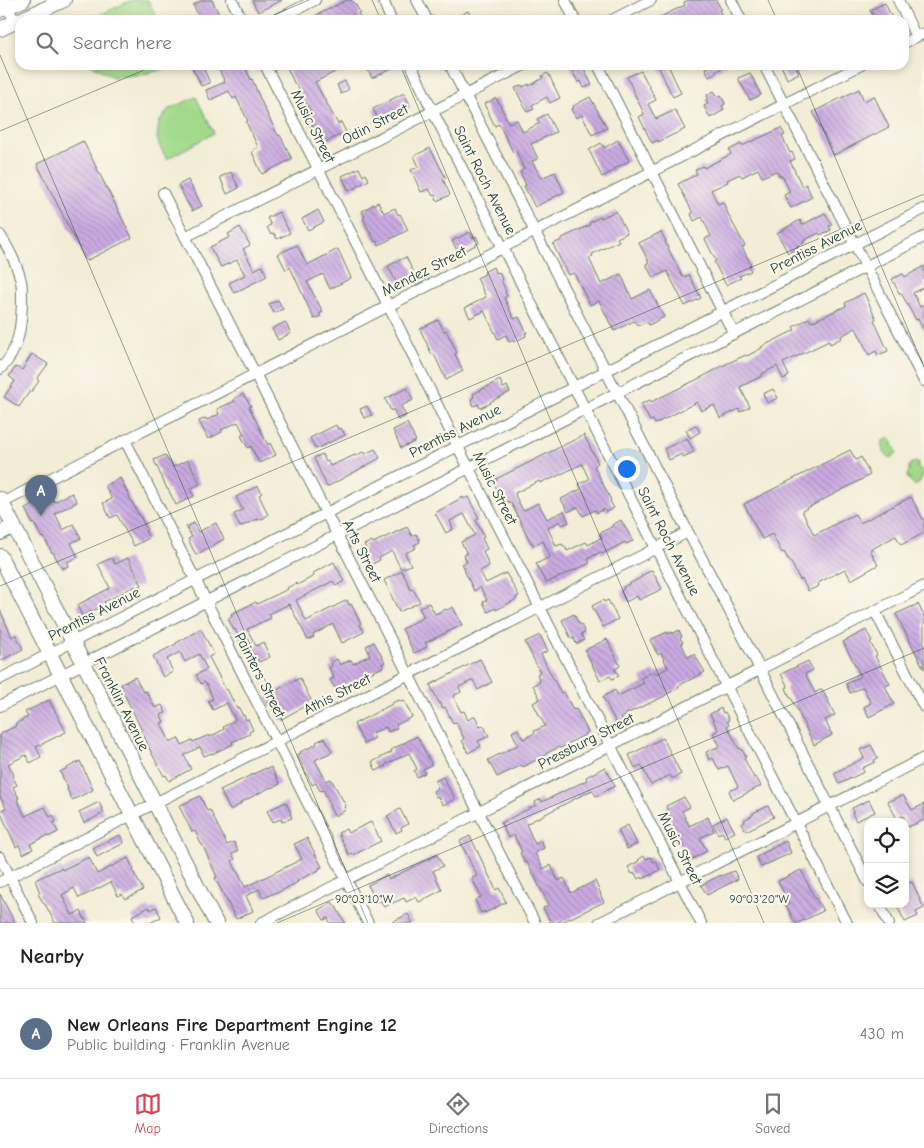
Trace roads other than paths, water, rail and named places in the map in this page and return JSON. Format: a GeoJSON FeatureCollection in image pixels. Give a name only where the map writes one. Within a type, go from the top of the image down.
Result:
{"type":"FeatureCollection","features":[{"type":"Feature","properties":{"kind":"street"},"geometry":{"type":"LineString","coordinates":[[0,29],[15,22],[4,6],[23,0]]}},
{"type":"Feature","properties":{"kind":"street"},"geometry":{"type":"LineString","coordinates":[[31,15],[64,0]]}},
{"type":"Feature","properties":{"kind":"street"},"geometry":{"type":"LineString","coordinates":[[232,0],[240,15]]}},
{"type":"Feature","properties":{"kind":"street"},"geometry":{"type":"LineString","coordinates":[[286,15],[315,0]]}},
{"type":"Feature","properties":{"kind":"street"},"geometry":{"type":"LineString","coordinates":[[382,0],[388,15]]}},
{"type":"Feature","properties":{"kind":"street"},"geometry":{"type":"LineString","coordinates":[[417,0],[424,15]]}},
{"type":"Feature","properties":{"kind":"street"},"geometry":{"type":"LineString","coordinates":[[565,0],[572,15]]}},
{"type":"Feature","properties":{"kind":"street"},"geometry":{"type":"LineString","coordinates":[[622,15],[652,0]]}},
{"type":"Feature","properties":{"kind":"street"},"geometry":{"type":"LineString","coordinates":[[731,0],[738,15]]}},
{"type":"Feature","properties":{"kind":"street"},"geometry":{"type":"LineString","coordinates":[[898,0],[907,15]]}},
{"type":"Feature","properties":{"kind":"street"},"geometry":{"type":"LineString","coordinates":[[909,18],[920,35]]}},
{"type":"Feature","properties":{"kind":"street","name":"Music Street"},"geometry":{"type":"LineString","coordinates":[[268,70],[701,923]]}},
{"type":"Feature","properties":{"kind":"street","name":"Saint Roch Avenue"},"geometry":{"type":"LineString","coordinates":[[413,70],[433,112],[847,923]]}},
{"type":"Feature","properties":{"kind":"street","name":"Saint Roch Avenue"},"geometry":{"type":"LineString","coordinates":[[452,70],[864,874]]}},
{"type":"Feature","properties":{"kind":"street","name":"Odin Street"},"geometry":{"type":"LineString","coordinates":[[185,237],[514,70]]}},
{"type":"Feature","properties":{"kind":"street"},"geometry":{"type":"LineString","coordinates":[[601,70],[734,334]]}},
{"type":"Feature","properties":{"kind":"street"},"geometry":{"type":"LineString","coordinates":[[766,70],[924,381]]}},
{"type":"Feature","properties":{"kind":"street","name":"Mendez Street"},"geometry":{"type":"LineString","coordinates":[[1,502],[851,70]]}},
{"type":"Feature","properties":{"kind":"street","name":"Arts Street"},"geometry":{"type":"LineString","coordinates":[[163,193],[535,923]]}},
{"type":"Feature","properties":{"kind":"street","name":"Prentiss Avenue"},"geometry":{"type":"LineString","coordinates":[[0,679],[924,209]]}},
{"type":"Feature","properties":{"kind":"street"},"geometry":{"type":"LineString","coordinates":[[0,235],[13,256],[20,276],[22,305],[21,325],[17,342],[7,363],[0,369]]}},
{"type":"Feature","properties":{"kind":"street"},"geometry":{"type":"LineString","coordinates":[[0,706],[924,237]]}},
{"type":"Feature","properties":{"kind":"street","name":"Painters Street"},"geometry":{"type":"LineString","coordinates":[[124,440],[368,923]]}},
{"type":"Feature","properties":{"kind":"street","name":"Franklin Avenue"},"geometry":{"type":"LineString","coordinates":[[1,502],[216,923]]}},
{"type":"Feature","properties":{"kind":"street"},"geometry":{"type":"LineString","coordinates":[[0,533],[14,526]]}},
{"type":"Feature","properties":{"kind":"street","name":"Athis Street"},"geometry":{"type":"LineString","coordinates":[[0,882],[688,532]]}},
{"type":"Feature","properties":{"kind":"street"},"geometry":{"type":"LineString","coordinates":[[0,556],[187,923]]}},
{"type":"Feature","properties":{"kind":"street","name":"Pressburg Street"},"geometry":{"type":"LineString","coordinates":[[261,923],[924,586]]}},
{"type":"Feature","properties":{"kind":"street"},"geometry":{"type":"LineString","coordinates":[[875,611],[924,707]]}},
{"type":"Feature","properties":{"kind":"street"},"geometry":{"type":"LineString","coordinates":[[599,923],[924,758]]}},
{"type":"Feature","properties":{"kind":"street"},"geometry":{"type":"LineString","coordinates":[[0,857],[33,923]]}},
{"type":"Feature","properties":{"kind":"street"},"geometry":{"type":"LineString","coordinates":[[881,908],[889,923]]}},
{"type":"Feature","properties":{"kind":"place","name":"New Orleans Fire Department Engine 12"},"geometry":{"type":"Point","coordinates":[41,516]}}]}
